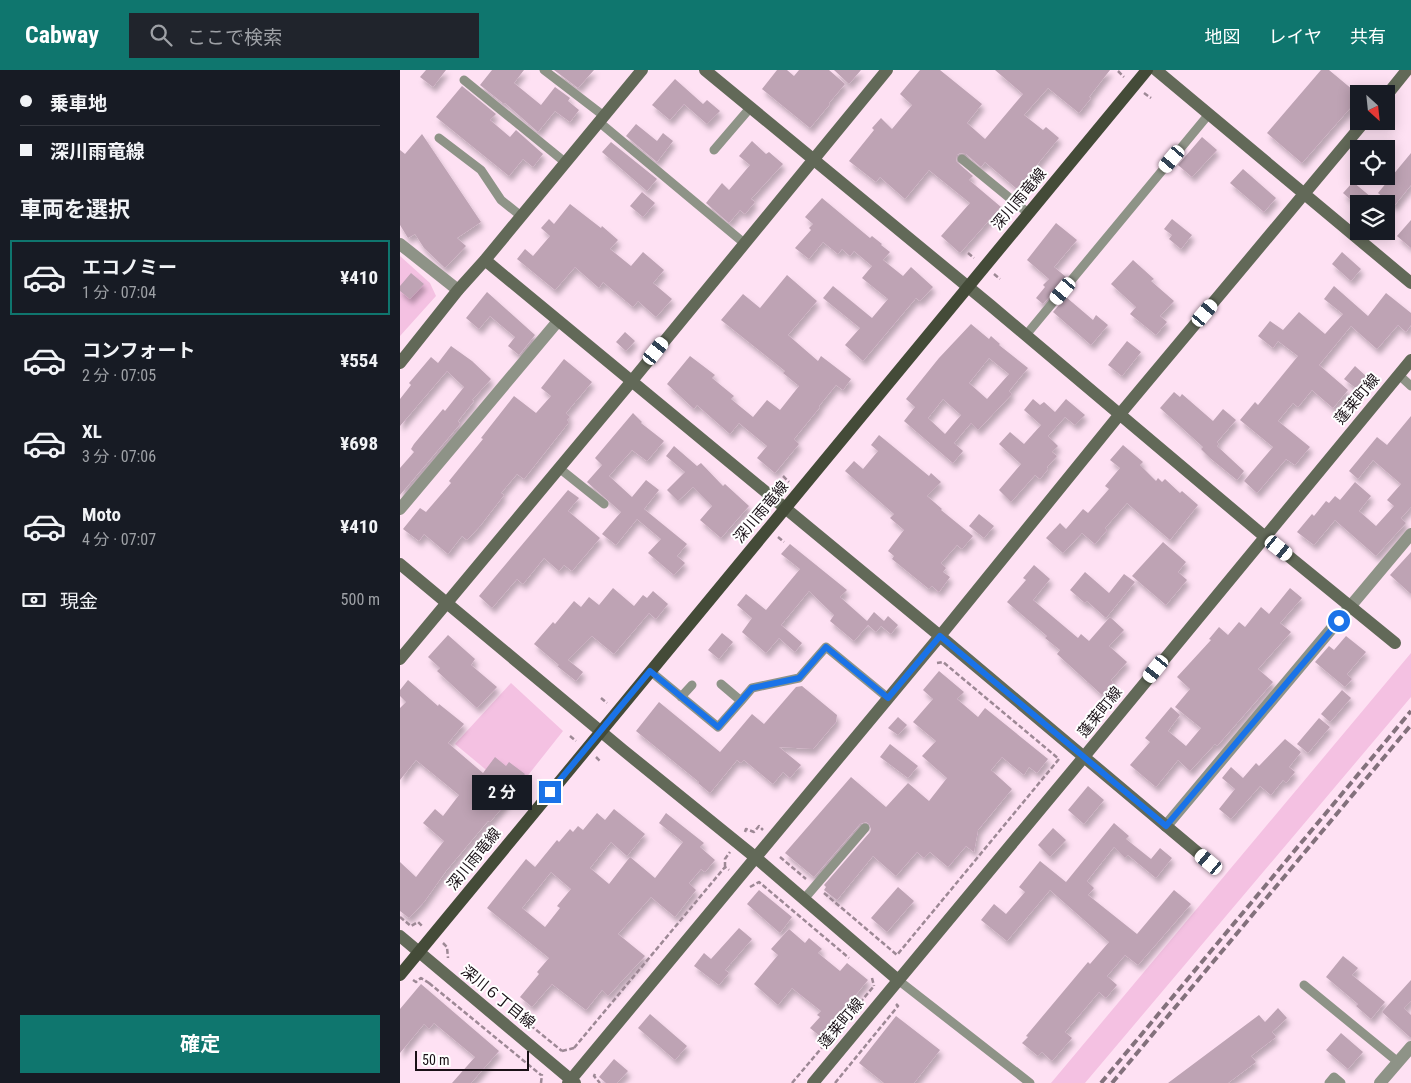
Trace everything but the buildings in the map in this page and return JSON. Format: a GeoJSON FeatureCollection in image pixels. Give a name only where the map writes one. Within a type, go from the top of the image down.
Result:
{"type":"FeatureCollection","features":[{"type":"Feature","properties":{"kind":"main road","name":"深川雨竜線"},"geometry":{"type":"LineString","coordinates":[[400,974],[1147,70]]}},
{"type":"Feature","properties":{"kind":"street"},"geometry":{"type":"LineString","coordinates":[[400,363],[458,290],[522,216],[642,70]]}},
{"type":"Feature","properties":{"kind":"street"},"geometry":{"type":"LineString","coordinates":[[705,70],[1395,643]]}},
{"type":"Feature","properties":{"kind":"street"},"geometry":{"type":"LineString","coordinates":[[400,659],[631,382],[887,70]]}},
{"type":"Feature","properties":{"kind":"street"},"geometry":{"type":"LineString","coordinates":[[1156,70],[1411,284]]}},
{"type":"Feature","properties":{"kind":"street"},"geometry":{"type":"LineString","coordinates":[[1395,85],[1407,70]]}},
{"type":"Feature","properties":{"kind":"street"},"geometry":{"type":"LineString","coordinates":[[571,1082],[755,857],[940,636],[1120,414],[1358,130]]}},
{"type":"Feature","properties":{"kind":"street"},"geometry":{"type":"LineString","coordinates":[[400,244],[458,290]]}},
{"type":"Feature","properties":{"kind":"street"},"geometry":{"type":"LineString","coordinates":[[485,260],[940,636],[1209,862]]}},
{"type":"Feature","properties":{"kind":"street"},"geometry":{"type":"LineString","coordinates":[[400,509],[558,321]]}},
{"type":"Feature","properties":{"kind":"street","name":"蓬莱町線"},"geometry":{"type":"LineString","coordinates":[[813,1083],[1084,758],[1264,536],[1411,360]]}},
{"type":"Feature","properties":{"kind":"street"},"geometry":{"type":"LineString","coordinates":[[1166,826],[1411,534]]}},
{"type":"Feature","properties":{"kind":"street"},"geometry":{"type":"LineString","coordinates":[[400,564],[755,857],[898,980]]}},
{"type":"Feature","properties":{"kind":"street","name":"深川６丁目線"},"geometry":{"type":"LineString","coordinates":[[400,936],[571,1082]]}},
{"type":"Feature","properties":{"kind":"street"},"geometry":{"type":"LineString","coordinates":[[1380,1083],[1411,1046]]}},
{"type":"Feature","properties":{"kind":"lane"},"geometry":{"type":"LineString","coordinates":[[544,70],[744,243]]}},
{"type":"Feature","properties":{"kind":"lane"},"geometry":{"type":"LineString","coordinates":[[464,80],[566,163]]}},
{"type":"Feature","properties":{"kind":"lane"},"geometry":{"type":"LineString","coordinates":[[714,150],[750,108]]}},
{"type":"Feature","properties":{"kind":"lane"},"geometry":{"type":"LineString","coordinates":[[1026,335],[1209,114]]}},
{"type":"Feature","properties":{"kind":"lane"},"geometry":{"type":"LineString","coordinates":[[439,138],[481,170],[500,200],[522,216]]}},
{"type":"Feature","properties":{"kind":"lane"},"geometry":{"type":"LineString","coordinates":[[962,159],[1028,214]]}},
{"type":"Feature","properties":{"kind":"lane"},"geometry":{"type":"LineString","coordinates":[[1399,375],[1411,386]]}},
{"type":"Feature","properties":{"kind":"lane"},"geometry":{"type":"LineString","coordinates":[[559,468],[604,504]]}},
{"type":"Feature","properties":{"kind":"lane"},"geometry":{"type":"LineString","coordinates":[[650,671],[718,727],[752,688],[799,678],[826,647],[888,698]]}},
{"type":"Feature","properties":{"kind":"lane"},"geometry":{"type":"LineString","coordinates":[[721,684],[741,701]]}},
{"type":"Feature","properties":{"kind":"lane"},"geometry":{"type":"LineString","coordinates":[[681,698],[692,685]]}},
{"type":"Feature","properties":{"kind":"lane"},"geometry":{"type":"LineString","coordinates":[[804,899],[865,828]]}},
{"type":"Feature","properties":{"kind":"lane"},"geometry":{"type":"LineString","coordinates":[[898,980],[1030,1083]]}},
{"type":"Feature","properties":{"kind":"lane"},"geometry":{"type":"LineString","coordinates":[[1304,985],[1398,1062]]}},
{"type":"Feature","properties":{"kind":"lane"},"geometry":{"type":"LineString","coordinates":[[1329,1083],[1334,1077],[1341,1083]]}},
{"type":"Feature","properties":{"kind":"path"},"geometry":{"type":"LineString","coordinates":[[780,857],[897,954],[1059,759],[943,662],[936,663]]}},
{"type":"Feature","properties":{"kind":"path"},"geometry":{"type":"LineString","coordinates":[[574,1048],[725,867],[749,887],[759,882],[850,959]]}},
{"type":"Feature","properties":{"kind":"path"},"geometry":{"type":"LineString","coordinates":[[400,917],[405,921]]}},
{"type":"Feature","properties":{"kind":"path"},"geometry":{"type":"LineString","coordinates":[[866,972],[873,978],[874,986]]}},
{"type":"Feature","properties":{"kind":"path"},"geometry":{"type":"LineString","coordinates":[[429,983],[541,1075],[541,1083]]}},
{"type":"Feature","properties":{"kind":"shaded area"},"geometry":{"type":"Polygon","coordinates":[[[400,256],[430,283],[436,296],[400,336],[400,256]]]}},
{"type":"Feature","properties":{"kind":"shaded area"},"geometry":{"type":"Polygon","coordinates":[[[1411,653],[1411,697],[1085,1083],[1051,1083],[1411,653]]]}},
{"type":"Feature","properties":{"kind":"shaded area"},"geometry":{"type":"Polygon","coordinates":[[[511,683],[563,731],[514,793],[455,744],[511,683]]]}},
{"type":"Feature","properties":{"kind":"railway"},"geometry":{"type":"LineString","coordinates":[[1101,1083],[1411,711]]}},
{"type":"Feature","properties":{"kind":"railway"},"geometry":{"type":"LineString","coordinates":[[1112,1083],[1411,725]]}},
{"type":"Feature","properties":{"kind":"route"},"geometry":{"type":"LineString","coordinates":[[550,792],[650,671],[718,727],[752,688],[799,678],[826,647],[888,698],[940,636],[1166,826],[1339,621]]}}]}
